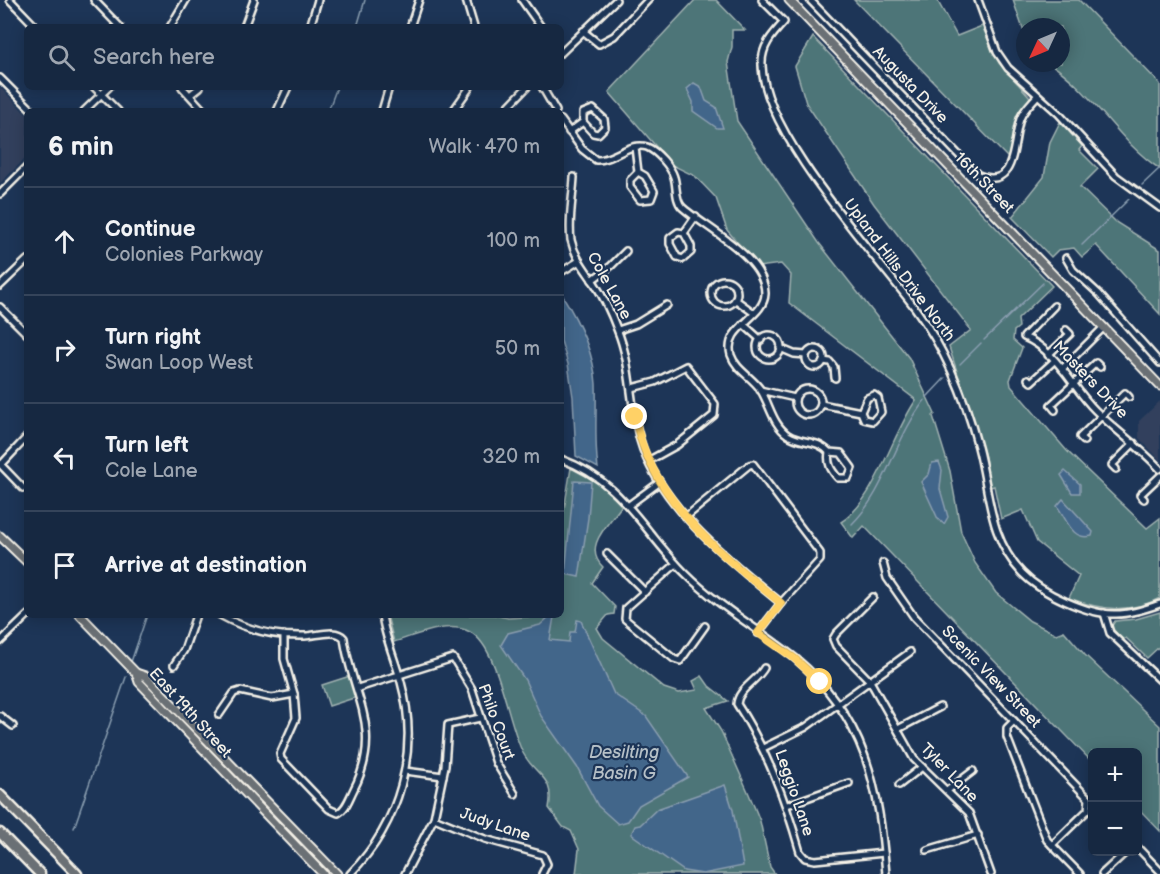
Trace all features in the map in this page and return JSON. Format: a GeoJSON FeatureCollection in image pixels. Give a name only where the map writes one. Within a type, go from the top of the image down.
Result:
{"type":"FeatureCollection","features":[{"type":"Feature","properties":{"kind":"highway"},"geometry":{"type":"LineString","coordinates":[[0,795],[77,874]]}},
{"type":"Feature","properties":{"kind":"highway"},"geometry":{"type":"LineString","coordinates":[[0,832],[40,874]]}},
{"type":"Feature","properties":{"kind":"main road","name":"16th Street"},"geometry":{"type":"LineString","coordinates":[[789,0],[1160,386]]}},
{"type":"Feature","properties":{"kind":"main road"},"geometry":{"type":"LineString","coordinates":[[0,536],[24,559]]}},
{"type":"Feature","properties":{"kind":"main road"},"geometry":{"type":"LineString","coordinates":[[83,618],[136,673]]}},
{"type":"Feature","properties":{"kind":"main road","name":"East 19th Street"},"geometry":{"type":"LineString","coordinates":[[136,673],[140,682],[323,874]]}},
{"type":"Feature","properties":{"kind":"main road","name":"East 19th Street"},"geometry":{"type":"LineString","coordinates":[[136,673],[145,676],[337,874]]}},
{"type":"Feature","properties":{"kind":"street"},"geometry":{"type":"LineString","coordinates":[[10,0],[33,24]]}},
{"type":"Feature","properties":{"kind":"street"},"geometry":{"type":"LineString","coordinates":[[94,0],[117,24]]}},
{"type":"Feature","properties":{"kind":"street"},"geometry":{"type":"LineString","coordinates":[[245,24],[254,0]]}},
{"type":"Feature","properties":{"kind":"street"},"geometry":{"type":"LineString","coordinates":[[311,24],[318,0]]}},
{"type":"Feature","properties":{"kind":"street"},"geometry":{"type":"LineString","coordinates":[[411,24],[419,0]]}},
{"type":"Feature","properties":{"kind":"street"},"geometry":{"type":"LineString","coordinates":[[466,0],[473,24]]}},
{"type":"Feature","properties":{"kind":"street"},"geometry":{"type":"LineString","coordinates":[[522,0],[539,24]]}},
{"type":"Feature","properties":{"kind":"street"},"geometry":{"type":"LineString","coordinates":[[564,49],[616,0]]}},
{"type":"Feature","properties":{"kind":"street"},"geometry":{"type":"LineString","coordinates":[[583,31],[598,44],[614,36],[648,0]]}},
{"type":"Feature","properties":{"kind":"street","name":"Upland Hills Drive North"},"geometry":{"type":"LineString","coordinates":[[762,0],[784,22],[770,38],[763,55],[763,77],[771,102],[784,130],[839,212],[897,285],[943,350],[956,378],[977,443],[991,518],[1008,555],[1025,575],[1051,594],[1104,613],[1136,612],[1160,604]]}},
{"type":"Feature","properties":{"kind":"street","name":"Augusta Drive"},"geometry":{"type":"LineString","coordinates":[[810,0],[978,175],[996,178],[1009,169],[1020,120],[1037,96]]}},
{"type":"Feature","properties":{"kind":"street"},"geometry":{"type":"LineString","coordinates":[[978,0],[997,52],[1008,68],[1059,114],[1116,176],[1160,208]]}},
{"type":"Feature","properties":{"kind":"street"},"geometry":{"type":"LineString","coordinates":[[172,24],[184,1]]}},
{"type":"Feature","properties":{"kind":"street"},"geometry":{"type":"LineString","coordinates":[[0,78],[30,108]]}},
{"type":"Feature","properties":{"kind":"street"},"geometry":{"type":"LineString","coordinates":[[97,90],[115,108]]}},
{"type":"Feature","properties":{"kind":"street"},"geometry":{"type":"LineString","coordinates":[[87,108],[106,90]]}},
{"type":"Feature","properties":{"kind":"street"},"geometry":{"type":"LineString","coordinates":[[185,90],[201,108]]}},
{"type":"Feature","properties":{"kind":"street"},"geometry":{"type":"LineString","coordinates":[[190,95],[196,90]]}},
{"type":"Feature","properties":{"kind":"street"},"geometry":{"type":"LineString","coordinates":[[278,108],[287,90]]}},
{"type":"Feature","properties":{"kind":"street"},"geometry":{"type":"LineString","coordinates":[[383,108],[388,90]]}},
{"type":"Feature","properties":{"kind":"street"},"geometry":{"type":"LineString","coordinates":[[455,108],[468,90]]}},
{"type":"Feature","properties":{"kind":"street"},"geometry":{"type":"LineString","coordinates":[[507,108],[524,90]]}},
{"type":"Feature","properties":{"kind":"street"},"geometry":{"type":"LineString","coordinates":[[544,90],[554,108]]}},
{"type":"Feature","properties":{"kind":"street"},"geometry":{"type":"LineString","coordinates":[[593,109],[604,119],[605,127],[598,134],[593,134],[583,122],[583,113],[593,109]]}},
{"type":"Feature","properties":{"kind":"street"},"geometry":{"type":"LineString","coordinates":[[569,132],[583,122]]}},
{"type":"Feature","properties":{"kind":"street"},"geometry":{"type":"LineString","coordinates":[[564,124],[582,149],[596,160],[604,161],[634,147],[646,147],[657,154],[674,175],[679,201],[734,245],[761,279],[765,293],[762,304],[734,336],[730,346],[732,356],[744,375],[760,390],[770,412],[786,434],[797,440],[816,443],[829,452],[841,453],[852,468],[848,478],[838,478],[828,463],[829,452]]}},
{"type":"Feature","properties":{"kind":"street"},"geometry":{"type":"LineString","coordinates":[[634,147],[638,172]]}},
{"type":"Feature","properties":{"kind":"street"},"geometry":{"type":"LineString","coordinates":[[0,194],[24,170]]}},
{"type":"Feature","properties":{"kind":"street"},"geometry":{"type":"LineString","coordinates":[[638,172],[645,176],[654,191],[651,199],[646,201],[640,200],[630,187],[630,180],[638,172]]}},
{"type":"Feature","properties":{"kind":"street","name":"Cole Lane"},"geometry":{"type":"LineString","coordinates":[[574,177],[571,240],[579,261],[592,280],[618,330],[632,388],[637,429],[648,461],[660,482],[728,562],[781,603]]}},
{"type":"Feature","properties":{"kind":"street"},"geometry":{"type":"LineString","coordinates":[[684,233],[696,216]]}},
{"type":"Feature","properties":{"kind":"street"},"geometry":{"type":"LineString","coordinates":[[678,232],[684,233],[692,246],[691,252],[682,259],[677,257],[670,244],[670,238],[678,232]]}},
{"type":"Feature","properties":{"kind":"street"},"geometry":{"type":"LineString","coordinates":[[592,280],[626,251]]}},
{"type":"Feature","properties":{"kind":"street"},"geometry":{"type":"LineString","coordinates":[[1066,258],[1073,270],[1098,293],[1160,363]]}},
{"type":"Feature","properties":{"kind":"street"},"geometry":{"type":"LineString","coordinates":[[564,270],[579,261]]}},
{"type":"Feature","properties":{"kind":"street"},"geometry":{"type":"LineString","coordinates":[[0,286],[24,263]]}},
{"type":"Feature","properties":{"kind":"street"},"geometry":{"type":"LineString","coordinates":[[720,280],[729,281],[736,286],[736,300],[729,305],[717,304],[711,294],[713,286],[720,280]]}},
{"type":"Feature","properties":{"kind":"street"},"geometry":{"type":"LineString","coordinates":[[736,300],[754,313]]}},
{"type":"Feature","properties":{"kind":"street"},"geometry":{"type":"LineString","coordinates":[[618,330],[636,324],[667,305]]}},
{"type":"Feature","properties":{"kind":"street","name":"Masters Drive"},"geometry":{"type":"LineString","coordinates":[[1054,306],[1024,337],[1048,355],[1101,416],[1134,443],[1160,469]]}},
{"type":"Feature","properties":{"kind":"street"},"geometry":{"type":"LineString","coordinates":[[0,307],[24,331]]}},
{"type":"Feature","properties":{"kind":"street"},"geometry":{"type":"LineString","coordinates":[[743,324],[761,340]]}},
{"type":"Feature","properties":{"kind":"street"},"geometry":{"type":"LineString","coordinates":[[1062,369],[1104,327]]}},
{"type":"Feature","properties":{"kind":"street"},"geometry":{"type":"LineString","coordinates":[[1048,355],[1070,334],[1066,330]]}},
{"type":"Feature","properties":{"kind":"street"},"geometry":{"type":"LineString","coordinates":[[773,333],[780,340],[780,348],[773,357],[765,359],[760,357],[757,349],[761,340],[773,333]]}},
{"type":"Feature","properties":{"kind":"street"},"geometry":{"type":"LineString","coordinates":[[780,348],[794,354],[806,355]]}},
{"type":"Feature","properties":{"kind":"street"},"geometry":{"type":"LineString","coordinates":[[823,361],[822,353],[818,350],[810,351],[806,355],[806,361],[813,367],[823,361],[830,362],[834,367],[835,378]]}},
{"type":"Feature","properties":{"kind":"street"},"geometry":{"type":"LineString","coordinates":[[1028,379],[1031,382],[1054,361]]}},
{"type":"Feature","properties":{"kind":"street"},"geometry":{"type":"LineString","coordinates":[[1054,410],[1051,405],[1096,363],[1100,367]]}},
{"type":"Feature","properties":{"kind":"street"},"geometry":{"type":"LineString","coordinates":[[632,388],[655,382],[686,366],[716,410],[714,415],[676,445],[648,461]]}},
{"type":"Feature","properties":{"kind":"street"},"geometry":{"type":"LineString","coordinates":[[808,389],[819,396],[821,404],[817,412],[805,416],[795,407],[795,398],[800,391],[808,389]]}},
{"type":"Feature","properties":{"kind":"street"},"geometry":{"type":"LineString","coordinates":[[760,390],[795,398]]}},
{"type":"Feature","properties":{"kind":"street"},"geometry":{"type":"LineString","coordinates":[[1084,441],[1080,437],[1101,416],[1125,393],[1129,397]]}},
{"type":"Feature","properties":{"kind":"street"},"geometry":{"type":"LineString","coordinates":[[821,404],[861,412],[868,422],[876,419],[881,412],[878,398],[874,395],[867,398],[861,412]]}},
{"type":"Feature","properties":{"kind":"street"},"geometry":{"type":"LineString","coordinates":[[22,488],[0,465],[24,440]]}},
{"type":"Feature","properties":{"kind":"street"},"geometry":{"type":"LineString","coordinates":[[1116,469],[1112,465],[1134,443]]}},
{"type":"Feature","properties":{"kind":"street"},"geometry":{"type":"LineString","coordinates":[[564,460],[593,473],[629,505],[676,564],[714,599],[800,663],[838,704],[850,723],[871,770],[877,794],[886,874]]}},
{"type":"Feature","properties":{"kind":"street"},"geometry":{"type":"LineString","coordinates":[[687,516],[753,464],[820,553],[820,560],[781,603],[758,633]]}},
{"type":"Feature","properties":{"kind":"street"},"geometry":{"type":"LineString","coordinates":[[1144,499],[1140,495],[1160,476]]}},
{"type":"Feature","properties":{"kind":"street"},"geometry":{"type":"LineString","coordinates":[[629,505],[660,482]]}},
{"type":"Feature","properties":{"kind":"street"},"geometry":{"type":"LineString","coordinates":[[607,555],[645,592]]}},
{"type":"Feature","properties":{"kind":"street"},"geometry":{"type":"LineString","coordinates":[[676,564],[626,608],[625,619],[674,659],[680,661],[705,626]]}},
{"type":"Feature","properties":{"kind":"street","name":"Scenic View Street"},"geometry":{"type":"LineString","coordinates":[[883,564],[887,578],[914,617],[1091,802],[1088,810],[1052,845]]}},
{"type":"Feature","properties":{"kind":"street","name":"Tyler Lane"},"geometry":{"type":"LineString","coordinates":[[873,597],[833,639],[836,646],[870,681],[908,750],[969,813],[991,874]]}},
{"type":"Feature","properties":{"kind":"street"},"geometry":{"type":"LineString","coordinates":[[1104,613],[1110,633],[1160,680]]}},
{"type":"Feature","properties":{"kind":"street"},"geometry":{"type":"LineString","coordinates":[[0,642],[25,618]]}},
{"type":"Feature","properties":{"kind":"street"},"geometry":{"type":"LineString","coordinates":[[174,665],[184,650],[195,618]]}},
{"type":"Feature","properties":{"kind":"street"},"geometry":{"type":"LineString","coordinates":[[227,618],[250,628],[284,635],[341,634],[366,723],[365,755],[356,785],[343,811],[338,813],[329,809],[281,759],[280,754],[296,718],[294,694],[284,659],[284,635]]}},
{"type":"Feature","properties":{"kind":"street"},"geometry":{"type":"LineString","coordinates":[[350,874],[369,855],[384,830],[395,809],[405,771],[409,732],[407,710],[383,618]]}},
{"type":"Feature","properties":{"kind":"street"},"geometry":{"type":"LineString","coordinates":[[763,748],[806,727],[910,652]]}},
{"type":"Feature","properties":{"kind":"street","name":"Philo Court"},"geometry":{"type":"LineString","coordinates":[[399,674],[453,658],[472,689],[496,763],[515,794]]}},
{"type":"Feature","properties":{"kind":"street","name":"Leggio Lane"},"geometry":{"type":"LineString","coordinates":[[764,668],[759,678],[737,700],[737,704],[763,748],[787,805],[800,852],[805,858],[815,860],[884,853]]}},
{"type":"Feature","properties":{"kind":"street"},"geometry":{"type":"LineString","coordinates":[[358,688],[399,674]]}},
{"type":"Feature","properties":{"kind":"street"},"geometry":{"type":"LineString","coordinates":[[219,715],[234,693],[272,698],[294,694]]}},
{"type":"Feature","properties":{"kind":"street"},"geometry":{"type":"LineString","coordinates":[[898,729],[940,707]]}},
{"type":"Feature","properties":{"kind":"street"},"geometry":{"type":"LineString","coordinates":[[0,716],[13,726]]}},
{"type":"Feature","properties":{"kind":"street"},"geometry":{"type":"LineString","coordinates":[[405,874],[434,818],[443,776],[448,725],[480,718]]}},
{"type":"Feature","properties":{"kind":"street"},"geometry":{"type":"LineString","coordinates":[[1014,721],[1007,728],[1007,737],[1047,840],[1080,874]]}},
{"type":"Feature","properties":{"kind":"street"},"geometry":{"type":"LineString","coordinates":[[899,785],[922,767]]}},
{"type":"Feature","properties":{"kind":"street"},"geometry":{"type":"LineString","coordinates":[[405,771],[443,776]]}},
{"type":"Feature","properties":{"kind":"street"},"geometry":{"type":"LineString","coordinates":[[948,790],[973,771]]}},
{"type":"Feature","properties":{"kind":"street"},"geometry":{"type":"LineString","coordinates":[[787,805],[849,783]]}},
{"type":"Feature","properties":{"kind":"street","name":"Judy Lane"},"geometry":{"type":"LineString","coordinates":[[434,818],[485,839],[524,852],[538,853],[546,858],[547,864],[542,874]]}},
{"type":"Feature","properties":{"kind":"street"},"geometry":{"type":"LineString","coordinates":[[927,850],[978,835]]}},
{"type":"Feature","properties":{"kind":"street"},"geometry":{"type":"LineString","coordinates":[[1142,853],[1160,871]]}},
{"type":"Feature","properties":{"kind":"street"},"geometry":{"type":"LineString","coordinates":[[1102,874],[1122,856]]}},
{"type":"Feature","properties":{"kind":"shaded area"},"geometry":{"type":"Polygon","coordinates":[[[0,87],[24,112],[24,160],[0,183],[0,87]]]}},
{"type":"Feature","properties":{"kind":"shaded area"},"geometry":{"type":"Polygon","coordinates":[[[1160,401],[1160,460],[1139,438],[1139,421],[1160,401]]]}},
{"type":"Feature","properties":{"kind":"green space"},"geometry":{"type":"Polygon","coordinates":[[[695,0],[716,0],[745,30],[732,30],[732,47],[728,62],[737,121],[819,243],[909,358],[935,414],[933,416],[950,471],[961,532],[975,563],[996,593],[1030,621],[1056,634],[1064,631],[1085,655],[1160,726],[1160,831],[1142,812],[1142,748],[1088,748],[1088,758],[864,526],[853,538],[841,522],[864,499],[916,400],[789,303],[791,275],[781,264],[758,267],[727,230],[716,198],[695,176],[672,165],[609,92],[695,0]]]}},
{"type":"Feature","properties":{"kind":"green space"},"geometry":{"type":"Polygon","coordinates":[[[854,0],[937,0],[957,36],[982,26],[999,63],[1030,97],[1016,123],[1008,158],[854,0]]]}},
{"type":"Feature","properties":{"kind":"green space"},"geometry":{"type":"Polygon","coordinates":[[[1013,0],[1079,0],[1160,84],[1160,169],[1145,158],[1061,72],[1070,72],[1070,18],[1019,18],[1013,0]]]}},
{"type":"Feature","properties":{"kind":"green space"},"geometry":{"type":"Polygon","coordinates":[[[813,37],[1052,286],[1018,319],[1019,327],[1014,331],[1013,340],[1022,348],[1010,380],[1011,386],[1067,451],[1147,528],[1160,518],[1160,598],[1137,606],[1115,608],[1092,605],[1069,598],[1079,576],[1037,542],[1023,510],[1001,519],[994,486],[990,487],[985,457],[949,347],[971,330],[874,204],[806,103],[795,66],[813,37]]]}},
{"type":"Feature","properties":{"kind":"green space"},"geometry":{"type":"Polygon","coordinates":[[[1060,122],[1082,146],[1079,150],[1098,169],[1080,187],[1117,223],[1160,250],[1160,314],[1096,245],[1082,257],[1074,248],[1058,250],[1051,257],[1012,217],[1044,177],[1050,142],[1060,122]]]}},
{"type":"Feature","properties":{"kind":"green space"},"geometry":{"type":"Polygon","coordinates":[[[571,468],[597,482],[622,505],[596,543],[597,559],[603,567],[592,583],[615,607],[614,614],[608,615],[597,628],[603,638],[664,688],[679,693],[697,690],[693,681],[702,676],[709,686],[728,701],[706,708],[721,731],[749,794],[760,821],[770,867],[775,874],[576,874],[579,849],[571,831],[563,827],[549,808],[550,797],[547,783],[523,753],[496,669],[480,640],[470,632],[461,629],[442,628],[394,642],[388,618],[564,618],[564,510],[571,468]]]}},
{"type":"Feature","properties":{"kind":"green space"},"geometry":{"type":"Polygon","coordinates":[[[1160,612],[1160,646],[1147,658],[1126,638],[1123,640],[1111,627],[1115,621],[1136,619],[1160,612]]]}},
{"type":"Feature","properties":{"kind":"green space"},"geometry":{"type":"Polygon","coordinates":[[[350,676],[357,697],[329,706],[322,685],[350,676]]]}},
{"type":"Feature","properties":{"kind":"water"},"geometry":{"type":"Polygon","coordinates":[[[694,83],[701,87],[706,101],[716,107],[723,128],[717,128],[693,111],[693,102],[687,89],[694,83]]]}},
{"type":"Feature","properties":{"kind":"water"},"geometry":{"type":"Polygon","coordinates":[[[564,298],[589,348],[595,372],[598,468],[576,456],[573,397],[564,351],[564,298]]]}},
{"type":"Feature","properties":{"kind":"water"},"geometry":{"type":"Polygon","coordinates":[[[939,462],[942,470],[940,489],[948,517],[944,524],[938,519],[921,482],[929,474],[932,463],[939,462]]]}},
{"type":"Feature","properties":{"kind":"water"},"geometry":{"type":"Polygon","coordinates":[[[1065,471],[1080,484],[1080,493],[1072,493],[1061,475],[1065,471]]]}},
{"type":"Feature","properties":{"kind":"water"},"geometry":{"type":"Polygon","coordinates":[[[574,481],[591,482],[579,577],[565,574],[574,481]]]}},
{"type":"Feature","properties":{"kind":"water"},"geometry":{"type":"Polygon","coordinates":[[[1063,499],[1093,532],[1092,536],[1079,535],[1070,528],[1057,506],[1063,499]]]}},
{"type":"Feature","properties":{"kind":"water","name":"Desilting Basin G"},"geometry":{"type":"Polygon","coordinates":[[[548,618],[554,618],[550,640],[569,642],[570,632],[575,632],[577,620],[581,621],[614,694],[646,716],[688,777],[639,805],[628,821],[618,824],[598,806],[577,767],[541,716],[525,680],[501,645],[508,633],[540,625],[548,618]]]}},
{"type":"Feature","properties":{"kind":"water","name":"Desilting Basin G"},"geometry":{"type":"Polygon","coordinates":[[[725,785],[733,810],[743,866],[703,874],[684,871],[631,834],[635,826],[640,825],[657,809],[725,785]]]}},
{"type":"Feature","properties":{"kind":"waterway"},"geometry":{"type":"LineString","coordinates":[[358,24],[365,0]]}},
{"type":"Feature","properties":{"kind":"waterway"},"geometry":{"type":"LineString","coordinates":[[329,108],[336,90]]}},
{"type":"Feature","properties":{"kind":"waterway"},"geometry":{"type":"LineString","coordinates":[[1142,185],[1160,168]]}},
{"type":"Feature","properties":{"kind":"waterway"},"geometry":{"type":"LineString","coordinates":[[1082,245],[1129,199]]}},
{"type":"Feature","properties":{"kind":"waterway"},"geometry":{"type":"LineString","coordinates":[[984,340],[1043,283]]}},
{"type":"Feature","properties":{"kind":"waterway"},"geometry":{"type":"LineString","coordinates":[[960,364],[981,343]]}},
{"type":"Feature","properties":{"kind":"waterway"},"geometry":{"type":"LineString","coordinates":[[927,397],[945,378]]}},
{"type":"Feature","properties":{"kind":"waterway"},"geometry":{"type":"LineString","coordinates":[[852,524],[874,495],[906,430],[925,400]]}},
{"type":"Feature","properties":{"kind":"waterway"},"geometry":{"type":"LineString","coordinates":[[131,662],[146,618]]}},
{"type":"Feature","properties":{"kind":"waterway"},"geometry":{"type":"LineString","coordinates":[[74,828],[126,677]]}},
{"type":"Feature","properties":{"kind":"route"},"geometry":{"type":"LineString","coordinates":[[635,417],[644,453],[660,482],[674,500],[728,562],[781,603],[758,633],[794,658],[820,682]]}}]}
